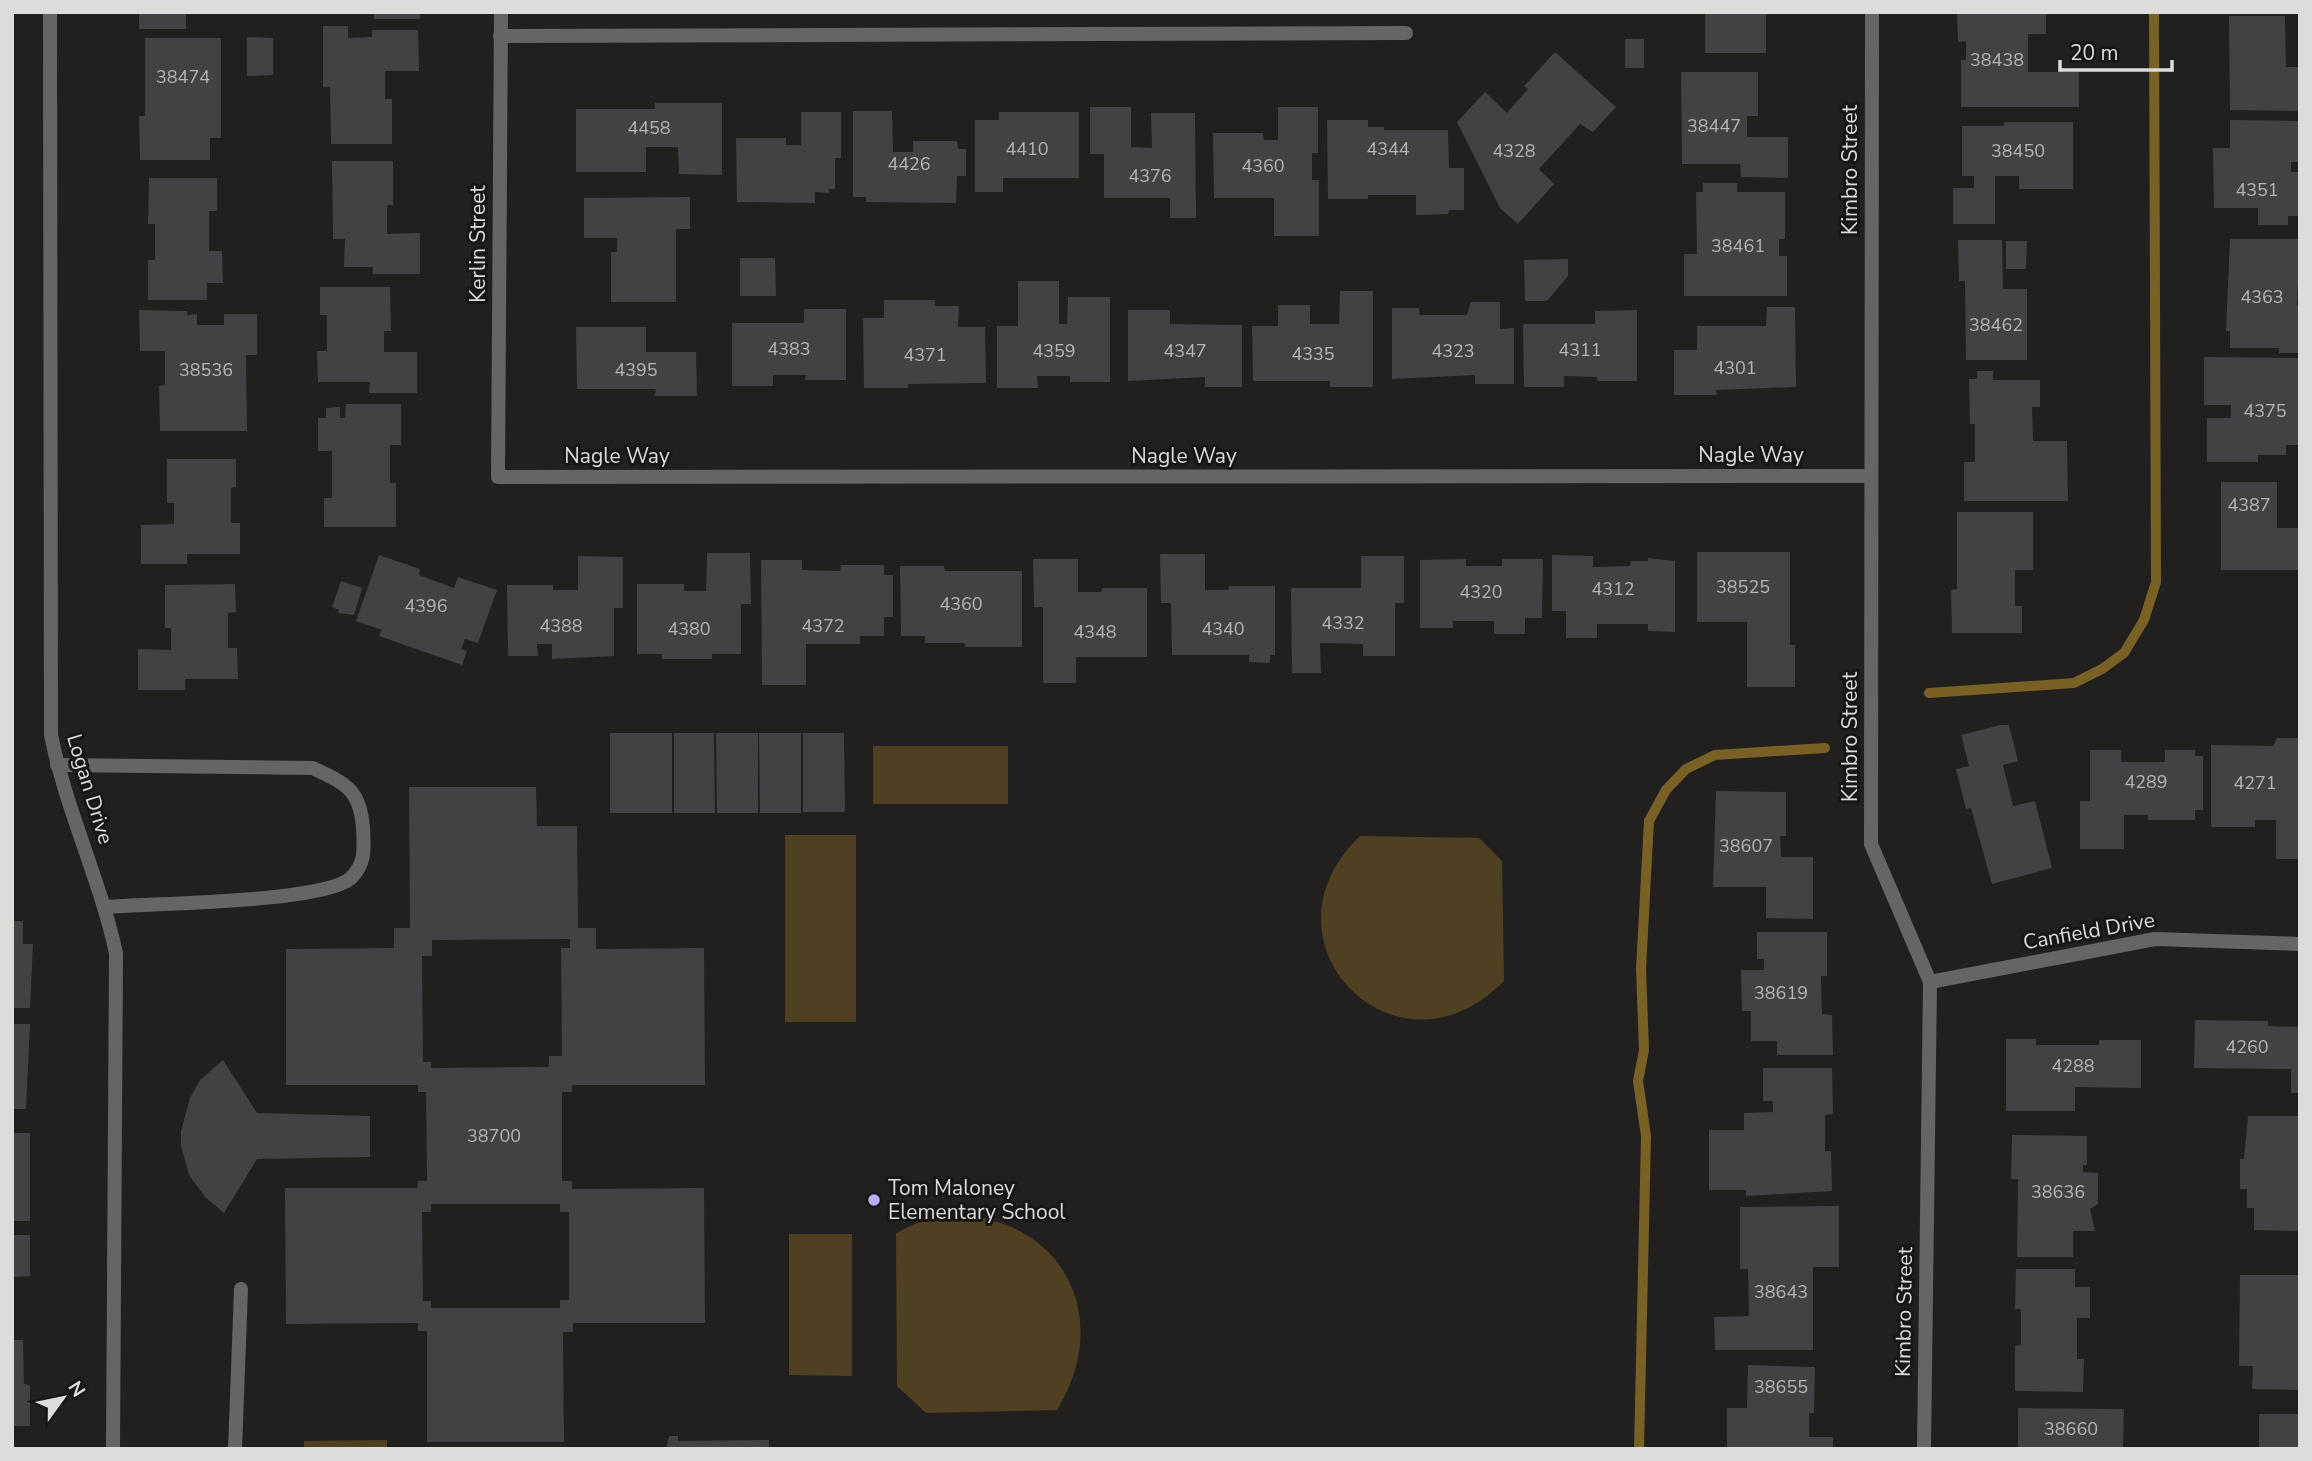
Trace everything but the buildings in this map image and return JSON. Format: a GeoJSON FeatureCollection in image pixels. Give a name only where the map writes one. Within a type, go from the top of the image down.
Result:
{"type":"FeatureCollection","features":[{"type":"Feature","properties":{"kind":"street","name":"Logan Drive"},"geometry":{"type":"LineString","coordinates":[[50,12],[51,735],[57,765],[106,906],[116,953],[113,1449]]}},
{"type":"Feature","properties":{"kind":"street","name":"Kerlin Street"},"geometry":{"type":"LineString","coordinates":[[498,477],[500,12]]}},
{"type":"Feature","properties":{"kind":"street","name":"Kimbro Street"},"geometry":{"type":"LineString","coordinates":[[1871,12],[1871,844],[1930,982],[1924,1449]]}},
{"type":"Feature","properties":{"kind":"street"},"geometry":{"type":"LineString","coordinates":[[500,36],[1406,33]]}},
{"type":"Feature","properties":{"kind":"street","name":"Nagle Way"},"geometry":{"type":"LineString","coordinates":[[498,477],[1870,476]]}},
{"type":"Feature","properties":{"kind":"street"},"geometry":{"type":"LineString","coordinates":[[57,765],[313,768],[345,783],[361,804],[365,857],[349,879],[309,893],[106,906]]}},
{"type":"Feature","properties":{"kind":"street","name":"Canfield Drive"},"geometry":{"type":"LineString","coordinates":[[1930,982],[2155,939],[2300,944]]}},
{"type":"Feature","properties":{"kind":"street"},"geometry":{"type":"LineString","coordinates":[[235,1449],[241,1289]]}},
{"type":"Feature","properties":{"kind":"shaded area"},"geometry":{"type":"Polygon","coordinates":[[[873,746],[1008,746],[1008,804],[873,804],[873,746]]]}},
{"type":"Feature","properties":{"kind":"shaded area"},"geometry":{"type":"Polygon","coordinates":[[[785,835],[856,835],[856,1022],[785,1022],[785,835]]]}},
{"type":"Feature","properties":{"kind":"shaded area"},"geometry":{"type":"Polygon","coordinates":[[[1360,836],[1479,838],[1502,861],[1504,981],[1463,1011],[1421,1020],[1382,1011],[1351,989],[1329,957],[1321,918],[1330,877],[1360,836]]]}},
{"type":"Feature","properties":{"kind":"shaded area"},"geometry":{"type":"Polygon","coordinates":[[[963,1215],[1000,1223],[1030,1237],[1054,1258],[1070,1283],[1079,1312],[1080,1344],[1073,1377],[1057,1410],[926,1413],[897,1386],[896,1233],[917,1223],[963,1215]]]}},
{"type":"Feature","properties":{"kind":"shaded area"},"geometry":{"type":"Polygon","coordinates":[[[789,1234],[852,1234],[852,1376],[789,1375],[789,1234]]]}},
{"type":"Feature","properties":{"kind":"shaded area"},"geometry":{"type":"Polygon","coordinates":[[[387,1440],[387,1449],[304,1449],[304,1441],[387,1440]]]}},
{"type":"Feature","properties":{"kind":"waterway"},"geometry":{"type":"LineString","coordinates":[[1929,693],[2074,683],[2102,669],[2124,653],[2144,620],[2156,582],[2154,12]]}},
{"type":"Feature","properties":{"kind":"waterway"},"geometry":{"type":"LineString","coordinates":[[1639,1449],[1646,1136],[1638,1081],[1644,1050],[1641,969],[1649,821],[1666,790],[1686,769],[1715,755],[1825,748]]}},
{"type":"Feature","properties":{"kind":"place","name":"Tom Maloney Elementary School"},"geometry":{"type":"Point","coordinates":[874,1200]}}]}
